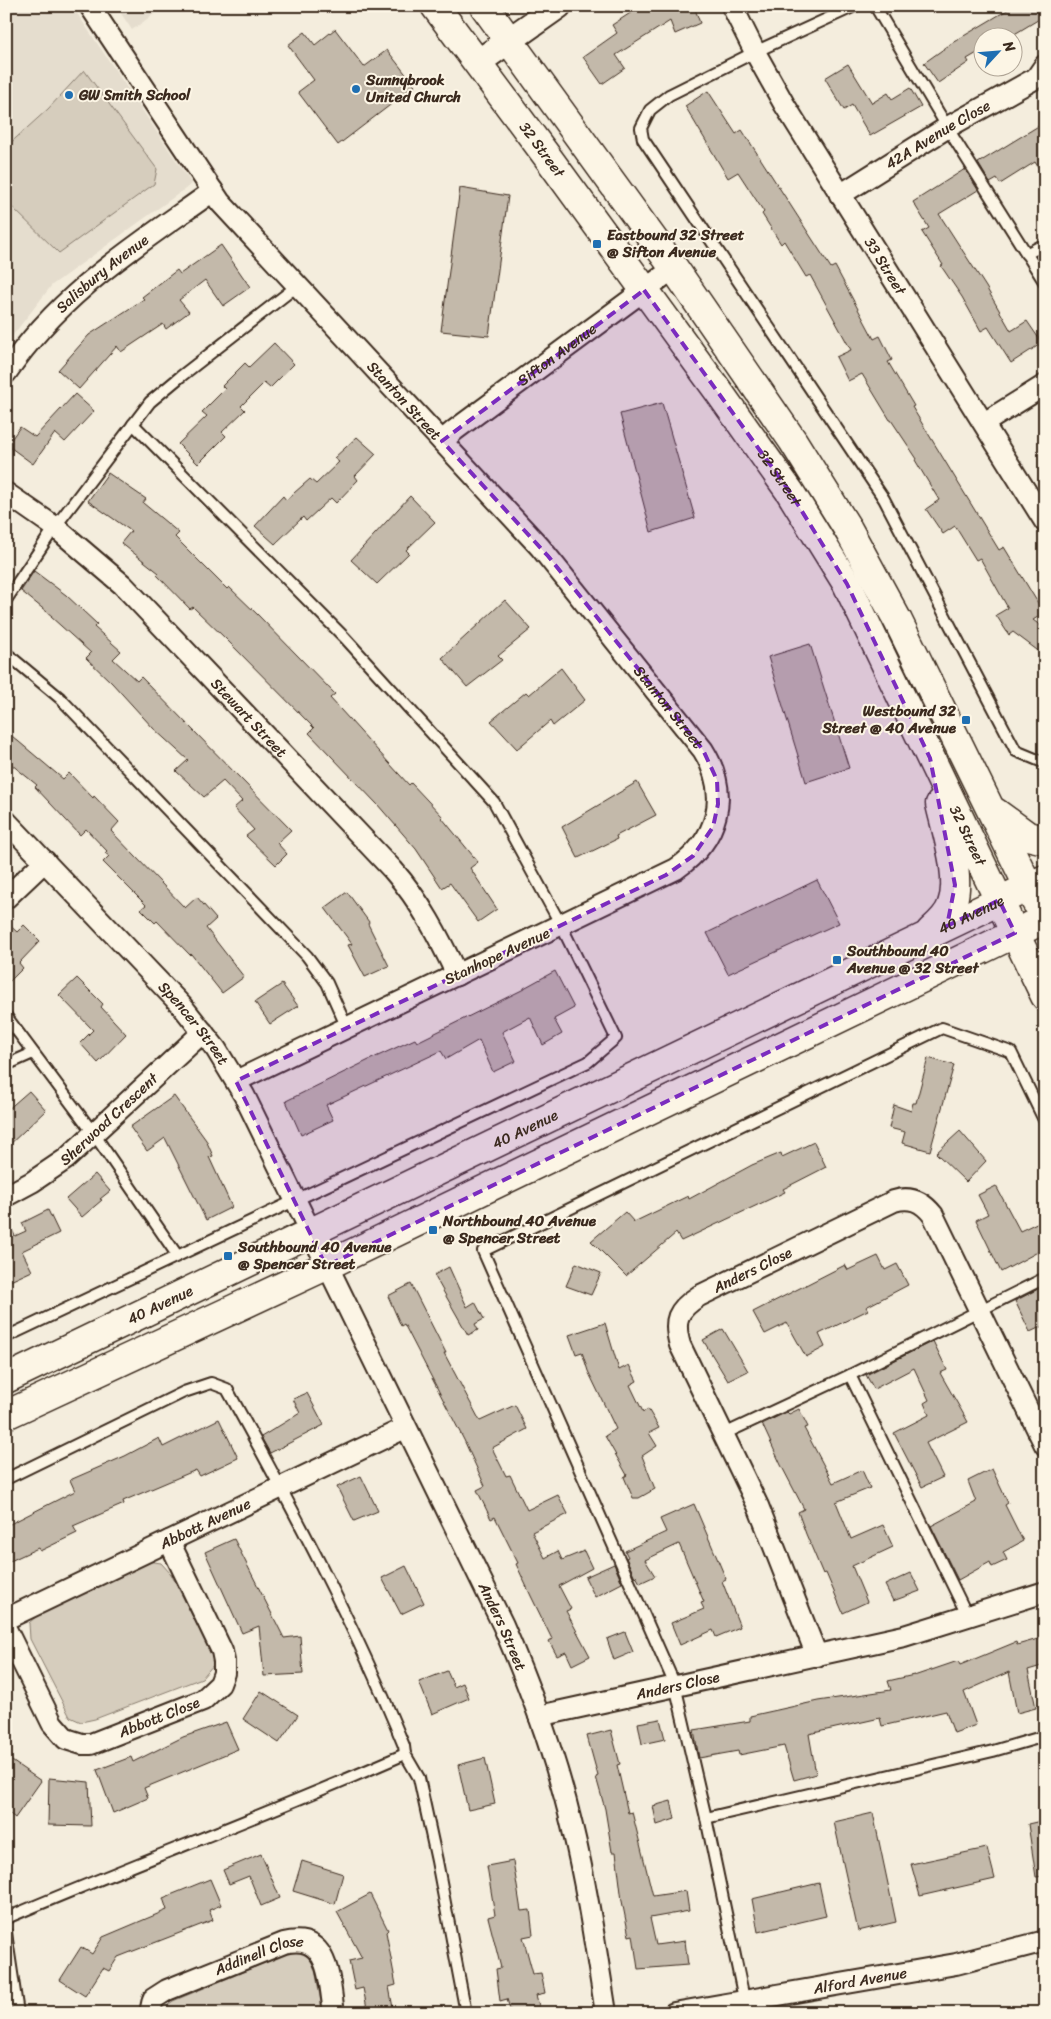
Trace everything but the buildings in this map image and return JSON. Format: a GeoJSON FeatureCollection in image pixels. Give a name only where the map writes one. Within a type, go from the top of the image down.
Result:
{"type":"FeatureCollection","features":[{"type":"Feature","properties":{"kind":"main road","name":"32 Street"},"geometry":{"type":"LineString","coordinates":[[435,6],[790,492],[847,584],[1045,996]]}},
{"type":"Feature","properties":{"kind":"main road","name":"32 Street"},"geometry":{"type":"LineString","coordinates":[[484,6],[674,268],[793,441],[848,529],[902,630],[990,808],[1037,883],[1045,919]]}},
{"type":"Feature","properties":{"kind":"main road"},"geometry":{"type":"LineString","coordinates":[[925,936],[939,924],[952,905],[955,885],[952,857],[930,758]]}},
{"type":"Feature","properties":{"kind":"main road"},"geometry":{"type":"LineString","coordinates":[[990,808],[1028,836],[1045,840]]}},
{"type":"Feature","properties":{"kind":"main road","name":"40 Avenue"},"geometry":{"type":"LineString","coordinates":[[6,1379],[1037,883]]}},
{"type":"Feature","properties":{"kind":"main road"},"geometry":{"type":"LineString","coordinates":[[6,1416],[326,1266],[1045,919]]}},
{"type":"Feature","properties":{"kind":"street","name":"Stanton Street"},"geometry":{"type":"LineString","coordinates":[[90,6],[228,212],[548,556],[703,750],[714,769],[718,793]]}},
{"type":"Feature","properties":{"kind":"street"},"geometry":{"type":"LineString","coordinates":[[477,63],[558,6]]}},
{"type":"Feature","properties":{"kind":"street","name":"33 Street"},"geometry":{"type":"LineString","coordinates":[[732,6],[784,104],[1045,522]]}},
{"type":"Feature","properties":{"kind":"street","name":"42A Avenue Close"},"geometry":{"type":"LineString","coordinates":[[840,194],[948,127],[1042,74]]}},
{"type":"Feature","properties":{"kind":"street","name":"Salisbury Avenue"},"geometry":{"type":"LineString","coordinates":[[6,373],[57,310],[76,292],[113,262],[213,191]]}},
{"type":"Feature","properties":{"kind":"street","name":"Sifton Avenue"},"geometry":{"type":"LineString","coordinates":[[442,442],[462,424],[674,268]]}},
{"type":"Feature","properties":{"kind":"street"},"geometry":{"type":"LineString","coordinates":[[984,423],[1045,385]]}},
{"type":"Feature","properties":{"kind":"street","name":"Stewart Street"},"geometry":{"type":"LineString","coordinates":[[6,493],[55,527],[123,585],[393,870],[422,908],[457,974]]}},
{"type":"Feature","properties":{"kind":"street","name":"Stanhope Avenue"},"geometry":{"type":"LineString","coordinates":[[236,1080],[666,875],[685,863],[701,847],[713,827],[718,804],[718,793]]}},
{"type":"Feature","properties":{"kind":"street","name":"Spencer Street"},"geometry":{"type":"LineString","coordinates":[[6,821],[182,1006],[203,1032],[236,1080],[326,1266]]}},
{"type":"Feature","properties":{"kind":"street"},"geometry":{"type":"LineString","coordinates":[[6,898],[45,861]]}},
{"type":"Feature","properties":{"kind":"street","name":"Sherwood Crescent"},"geometry":{"type":"LineString","coordinates":[[6,1196],[50,1171],[94,1134],[203,1032]]}},
{"type":"Feature","properties":{"kind":"street","name":"Anders Close"},"geometry":{"type":"LineString","coordinates":[[817,1656],[758,1506],[680,1345],[676,1326],[677,1318],[682,1309],[699,1296],[885,1205],[901,1199],[915,1200],[927,1207],[1045,1445]]}},
{"type":"Feature","properties":{"kind":"street","name":"Anders Street"},"geometry":{"type":"LineString","coordinates":[[326,1266],[503,1625],[539,1716],[572,1826],[588,1902],[606,2013]]}},
{"type":"Feature","properties":{"kind":"street","name":"Abbott Avenue"},"geometry":{"type":"LineString","coordinates":[[6,1618],[406,1428]]}},
{"type":"Feature","properties":{"kind":"street","name":"Abbott Close"},"geometry":{"type":"LineString","coordinates":[[6,1629],[52,1723],[59,1733],[73,1742],[82,1744],[101,1740],[203,1700],[220,1684],[224,1673],[222,1651],[169,1542]]}},
{"type":"Feature","properties":{"kind":"street","name":"Anders Close"},"geometry":{"type":"LineString","coordinates":[[539,1716],[904,1636],[1045,1592]]}},
{"type":"Feature","properties":{"kind":"street","name":"Addinell Close"},"geometry":{"type":"LineString","coordinates":[[150,2013],[153,1999],[167,1990],[294,1940],[311,1944],[317,1948],[322,1956],[327,1972],[334,2013]]}},
{"type":"Feature","properties":{"kind":"street","name":"Alford Avenue"},"geometry":{"type":"LineString","coordinates":[[674,2013],[746,2007],[956,1964],[1045,1941]]}},
{"type":"Feature","properties":{"kind":"lane"},"geometry":{"type":"LineString","coordinates":[[855,6],[755,52],[669,96],[650,110],[641,128],[643,139],[884,499],[1016,751],[1045,763]]}},
{"type":"Feature","properties":{"kind":"lane"},"geometry":{"type":"LineString","coordinates":[[875,6],[1045,283]]}},
{"type":"Feature","properties":{"kind":"lane"},"geometry":{"type":"LineString","coordinates":[[1026,254],[1045,244]]}},
{"type":"Feature","properties":{"kind":"lane"},"geometry":{"type":"LineString","coordinates":[[6,600],[55,527],[150,402],[297,286]]}},
{"type":"Feature","properties":{"kind":"lane"},"geometry":{"type":"LineString","coordinates":[[6,1337],[588,1062],[616,1038],[561,925],[494,802],[345,638],[133,424]]}},
{"type":"Feature","properties":{"kind":"lane"},"geometry":{"type":"LineString","coordinates":[[6,653],[60,698],[307,956],[326,982],[347,1028]]}},
{"type":"Feature","properties":{"kind":"lane"},"geometry":{"type":"LineString","coordinates":[[6,1016],[94,1134],[176,1256]]}},
{"type":"Feature","properties":{"kind":"lane"},"geometry":{"type":"LineString","coordinates":[[746,2007],[706,1818],[675,1685],[483,1251],[942,1028],[1011,1052],[1045,1122]]}},
{"type":"Feature","properties":{"kind":"lane"},"geometry":{"type":"LineString","coordinates":[[6,1065],[32,1052]]}},
{"type":"Feature","properties":{"kind":"lane"},"geometry":{"type":"LineString","coordinates":[[724,1434],[850,1375],[1045,1278]]}},
{"type":"Feature","properties":{"kind":"lane"},"geometry":{"type":"LineString","coordinates":[[850,1375],[968,1617]]}},
{"type":"Feature","properties":{"kind":"lane"},"geometry":{"type":"LineString","coordinates":[[6,1480],[184,1392],[211,1383],[227,1389],[282,1488],[380,1688],[404,1746],[405,1754],[419,1778],[466,2013]]}},
{"type":"Feature","properties":{"kind":"lane"},"geometry":{"type":"LineString","coordinates":[[706,1818],[992,1751],[1045,1736]]}},
{"type":"Feature","properties":{"kind":"lane"},"geometry":{"type":"LineString","coordinates":[[7,1918],[113,1873],[328,1788],[405,1754]]}},
{"type":"Feature","properties":{"kind":"lane"},"geometry":{"type":"LineString","coordinates":[[6,1934],[18,2013]]}},
{"type":"Feature","properties":{"kind":"highlighted area"},"geometry":{"type":"Polygon","coordinates":[[[644,290],[790,492],[847,584],[930,758],[955,885],[947,926],[999,900],[1015,933],[326,1266],[236,1081],[666,875],[693,856],[713,827],[718,804],[717,780],[703,750],[548,556],[442,441],[644,290]]]}},
{"type":"Feature","properties":{"kind":"shaded area","name":"GW Smith School"},"geometry":{"type":"Polygon","coordinates":[[[6,6],[72,6],[192,184],[52,285],[6,344],[6,6]]]}},
{"type":"Feature","properties":{"kind":"shaded area"},"geometry":{"type":"Polygon","coordinates":[[[116,6],[165,6],[132,30],[116,6]]]}},
{"type":"Feature","properties":{"kind":"shaded area"},"geometry":{"type":"Polygon","coordinates":[[[84,70],[157,169],[154,184],[59,253],[9,204],[6,147],[48,109],[84,70]]]}},
{"type":"Feature","properties":{"kind":"shaded area"},"geometry":{"type":"Polygon","coordinates":[[[147,1561],[161,1563],[171,1574],[211,1652],[214,1664],[202,1678],[95,1719],[81,1722],[70,1717],[30,1639],[29,1623],[40,1613],[147,1561]]]}},
{"type":"Feature","properties":{"kind":"shaded area"},"geometry":{"type":"Polygon","coordinates":[[[302,1951],[314,1964],[323,2013],[168,2013],[168,2005],[173,2001],[286,1954],[302,1951]]]}},
{"type":"Feature","properties":{"kind":"place","name":"Sunnybrook United Church"},"geometry":{"type":"Point","coordinates":[356,89]}},
{"type":"Feature","properties":{"kind":"place","name":"GW Smith School"},"geometry":{"type":"Point","coordinates":[69,95]}},
{"type":"Feature","properties":{"kind":"place","name":"Eastbound 32 Street @ Sifton Avenue"},"geometry":{"type":"Point","coordinates":[597,244]}},
{"type":"Feature","properties":{"kind":"place","name":"Westbound 32 Street @ 40 Avenue"},"geometry":{"type":"Point","coordinates":[966,720]}},
{"type":"Feature","properties":{"kind":"place","name":"Southbound 40 Avenue @ 32 Street"},"geometry":{"type":"Point","coordinates":[837,960]}},
{"type":"Feature","properties":{"kind":"place","name":"Northbound 40 Avenue @ Spencer Street"},"geometry":{"type":"Point","coordinates":[433,1230]}},
{"type":"Feature","properties":{"kind":"place","name":"Southbound 40 Avenue @ Spencer Street"},"geometry":{"type":"Point","coordinates":[228,1256]}}]}
